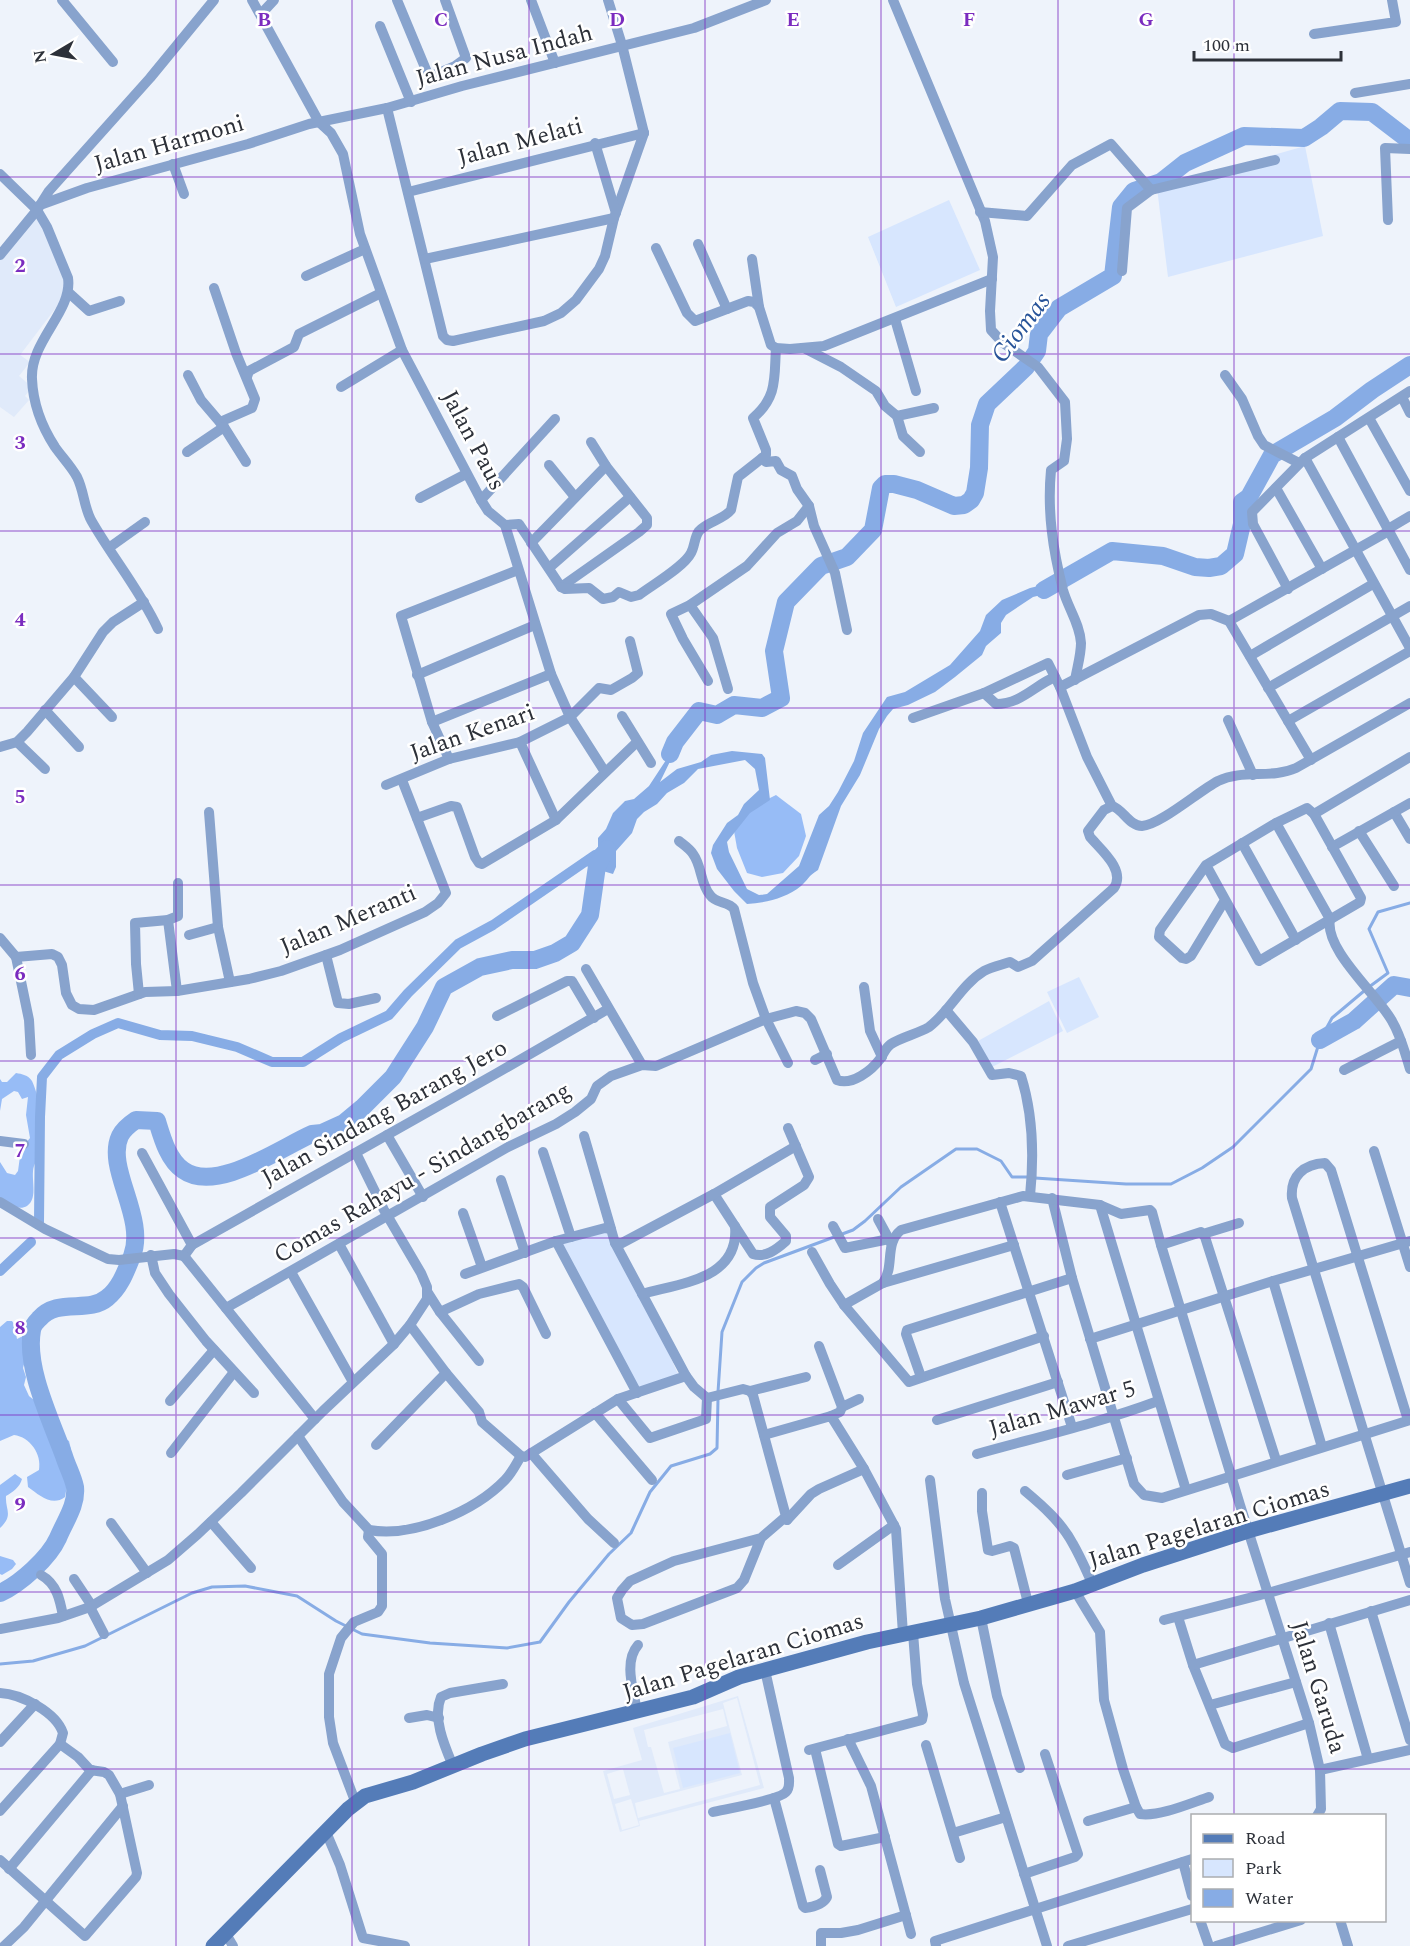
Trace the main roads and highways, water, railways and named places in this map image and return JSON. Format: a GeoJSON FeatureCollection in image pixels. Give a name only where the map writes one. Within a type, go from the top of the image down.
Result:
{"type":"FeatureCollection","features":[{"type":"Feature","properties":{"kind":"main road","name":"Jalan Pagelaran Ciomas"},"geometry":{"type":"LineString","coordinates":[[213,1946],[230,1940],[326,1832],[356,1801],[365,1796],[413,1782],[525,1739],[693,1696],[723,1682],[765,1670],[981,1618],[1075,1591],[1092,1583],[1248,1531],[1410,1486]]}},
{"type":"Feature","properties":{"kind":"water"},"geometry":{"type":"Polygon","coordinates":[[[1055,582],[1057,591],[1033,597],[1006,615],[1001,623],[1001,633],[986,646],[982,655],[955,677],[935,692],[908,705],[893,709],[887,716],[879,729],[860,775],[841,806],[818,870],[789,894],[776,899],[747,904],[717,869],[711,853],[713,845],[727,823],[738,815],[744,804],[759,790],[755,769],[745,760],[698,769],[684,783],[667,793],[657,804],[644,812],[637,819],[632,833],[616,851],[616,867],[613,874],[586,866],[586,858],[598,847],[598,838],[606,829],[613,813],[625,801],[634,799],[649,786],[668,757],[670,745],[687,727],[688,731],[679,743],[660,782],[677,769],[701,762],[711,755],[732,751],[762,754],[765,758],[770,800],[750,813],[727,842],[729,852],[747,889],[759,895],[767,894],[799,866],[819,815],[829,806],[838,792],[854,761],[863,733],[887,697],[905,692],[950,665],[980,631],[986,615],[1002,600],[1030,588],[1055,582]]]}},
{"type":"Feature","properties":{"kind":"waterway","name":"Ciomas"},"geometry":{"type":"LineString","coordinates":[[670,754],[675,742],[699,711],[717,715],[734,705],[762,708],[781,698],[774,651],[786,602],[821,566],[847,557],[873,530],[881,488],[885,484],[917,490],[954,506],[964,505],[971,500],[975,493],[979,468],[980,425],[987,404],[1026,367],[1037,351],[1039,334],[1059,308],[1113,276],[1121,207],[1134,191],[1161,182],[1185,163],[1244,136],[1304,138],[1340,111],[1372,112],[1410,141]]}},
{"type":"Feature","properties":{"kind":"waterway"},"geometry":{"type":"LineString","coordinates":[[1044,590],[1112,551],[1163,556],[1195,567],[1221,566],[1235,554],[1242,524],[1242,502],[1249,497],[1272,455],[1335,418],[1410,365]]}},
{"type":"Feature","properties":{"kind":"waterway"},"geometry":{"type":"LineString","coordinates":[[0,1593],[25,1577],[48,1554],[58,1538],[74,1500],[74,1483],[40,1394],[32,1361],[32,1330],[47,1312],[64,1307],[99,1303],[116,1289],[125,1273],[135,1241],[131,1210],[118,1163],[117,1149],[123,1132],[136,1120],[157,1121],[166,1148],[178,1166],[197,1176],[213,1176],[248,1166],[312,1134],[322,1133],[344,1123],[393,1077],[425,1027],[444,987],[480,967],[512,960],[535,960],[555,953],[572,943],[590,915],[597,866],[607,849]]}},
{"type":"Feature","properties":{"kind":"waterway"},"geometry":{"type":"LineString","coordinates":[[39,1222],[42,1077],[59,1055],[93,1034],[118,1023],[160,1035],[192,1036],[237,1047],[272,1062],[303,1062],[341,1038],[389,1015],[458,944],[493,925],[595,855]]}},
{"type":"Feature","properties":{"kind":"waterway"},"geometry":{"type":"LineString","coordinates":[[1369,987],[1388,973],[1369,929],[1378,912],[1410,903]]}},
{"type":"Feature","properties":{"kind":"waterway"},"geometry":{"type":"LineString","coordinates":[[1320,1040],[1354,1021],[1394,985],[1410,988]]}},
{"type":"Feature","properties":{"kind":"waterway"},"geometry":{"type":"LineString","coordinates":[[1035,1178],[1126,1184],[1171,1184],[1202,1168],[1233,1147],[1311,1069],[1320,1040],[1332,1018],[1364,991]]}},
{"type":"Feature","properties":{"kind":"waterway"},"geometry":{"type":"LineString","coordinates":[[718,1392],[722,1332],[742,1282],[756,1268],[853,1230],[901,1187],[956,1149],[977,1149],[1001,1161],[1012,1177],[1028,1177]]}},
{"type":"Feature","properties":{"kind":"waterway"},"geometry":{"type":"LineString","coordinates":[[0,1271],[31,1242]]}},
{"type":"Feature","properties":{"kind":"waterway"},"geometry":{"type":"LineString","coordinates":[[0,1664],[33,1661],[85,1646],[192,1593],[212,1587],[245,1586],[297,1596],[336,1621],[362,1634],[430,1643],[507,1648],[540,1642],[569,1602],[609,1554],[631,1533],[650,1492],[671,1466],[710,1454],[717,1448],[718,1399]]}}]}
